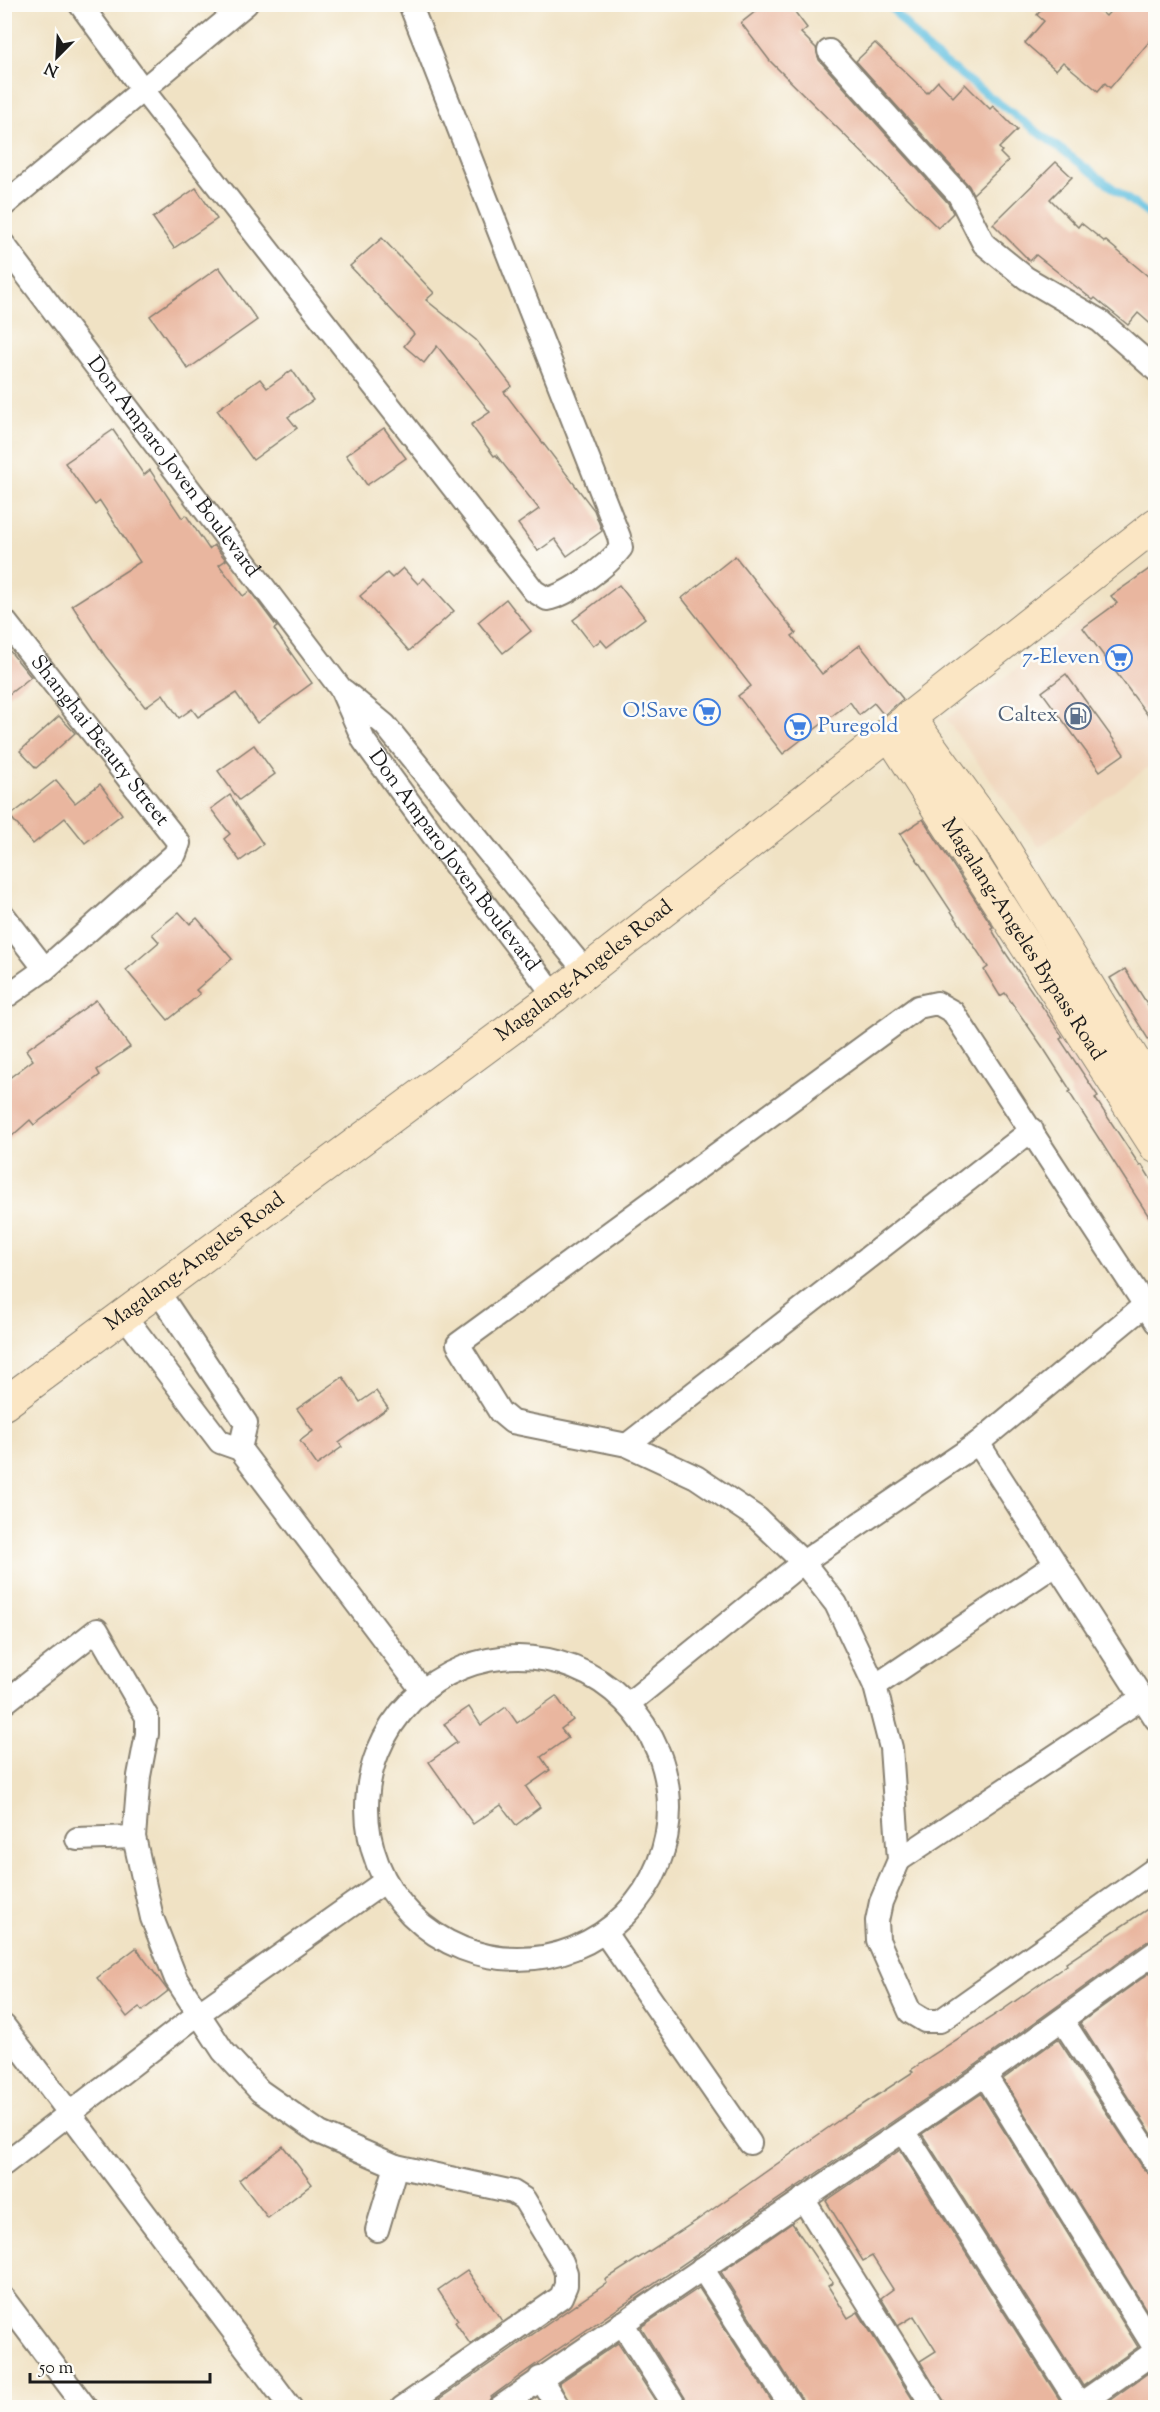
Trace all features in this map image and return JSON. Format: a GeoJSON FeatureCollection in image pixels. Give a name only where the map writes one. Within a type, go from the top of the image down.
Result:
{"type":"FeatureCollection","features":[{"type":"Feature","properties":{"kind":"main road","name":"Magalang-Angeles Road"},"geometry":{"type":"LineString","coordinates":[[4,1404],[555,996],[1155,524]]}},
{"type":"Feature","properties":{"kind":"main road","name":"Magalang-Angeles Bypass Road"},"geometry":{"type":"LineString","coordinates":[[899,725],[999,841],[1155,1096]]}},
{"type":"Feature","properties":{"kind":"main road","name":"Magalang-Angeles Bypass Road"},"geometry":{"type":"LineString","coordinates":[[899,725],[1155,1147]]}},
{"type":"Feature","properties":{"kind":"street"},"geometry":{"type":"LineString","coordinates":[[80,4],[143,90],[534,591],[547,599],[559,597],[614,558],[621,548],[619,537],[410,4]]}},
{"type":"Feature","properties":{"kind":"street"},"geometry":{"type":"LineString","coordinates":[[4,205],[239,7]]}},
{"type":"Feature","properties":{"kind":"street"},"geometry":{"type":"LineString","coordinates":[[830,51],[959,195],[984,244],[1026,278],[1100,321],[1155,370]]}},
{"type":"Feature","properties":{"kind":"street","name":"Don Amparo Joven Boulevard"},"geometry":{"type":"LineString","coordinates":[[4,245],[340,688],[364,741],[496,921],[555,996]]}},
{"type":"Feature","properties":{"kind":"street","name":"Shanghai Beauty Street"},"geometry":{"type":"LineString","coordinates":[[4,620],[173,832],[179,843],[175,854],[45,969]]}},
{"type":"Feature","properties":{"kind":"street","name":"Don Amparo Joven Boulevard"},"geometry":{"type":"LineString","coordinates":[[340,688],[385,725],[586,972]]}},
{"type":"Feature","properties":{"kind":"street"},"geometry":{"type":"LineString","coordinates":[[412,807],[437,789]]}},
{"type":"Feature","properties":{"kind":"street"},"geometry":{"type":"LineString","coordinates":[[463,876],[490,854]]}},
{"type":"Feature","properties":{"kind":"street"},"geometry":{"type":"LineString","coordinates":[[496,921],[526,897]]}},
{"type":"Feature","properties":{"kind":"street"},"geometry":{"type":"LineString","coordinates":[[4,916],[45,969],[4,998]]}},
{"type":"Feature","properties":{"kind":"street"},"geometry":{"type":"LineString","coordinates":[[628,1704],[803,1562],[978,1443],[1150,1314],[953,1012],[937,1002],[918,1007],[458,1344],[500,1412],[512,1422],[526,1427],[627,1445],[696,1477],[757,1518],[803,1562],[836,1604],[875,1686],[891,1748],[899,1860],[881,1902],[877,1921],[878,1940],[910,2012],[924,2021],[939,2021],[1155,1868]]}},
{"type":"Feature","properties":{"kind":"street"},"geometry":{"type":"LineString","coordinates":[[627,1445],[1032,1130]]}},
{"type":"Feature","properties":{"kind":"street"},"geometry":{"type":"LineString","coordinates":[[157,1290],[246,1424],[240,1449]]}},
{"type":"Feature","properties":{"kind":"street"},"geometry":{"type":"LineString","coordinates":[[123,1314],[214,1436],[220,1442],[240,1449],[422,1690]]}},
{"type":"Feature","properties":{"kind":"street"},"geometry":{"type":"LineString","coordinates":[[978,1443],[1155,1719]]}},
{"type":"Feature","properties":{"kind":"street"},"geometry":{"type":"LineString","coordinates":[[875,1686],[1056,1564]]}},
{"type":"Feature","properties":{"kind":"street"},"geometry":{"type":"LineString","coordinates":[[4,1702],[97,1630],[147,1717],[147,1734],[139,1776],[135,1837],[152,1918],[177,1979],[223,2051],[260,2091],[320,2133],[396,2166],[450,2180],[499,2188],[518,2195],[524,2199],[554,2248],[566,2273],[566,2285],[561,2297],[402,2408]]}},
{"type":"Feature","properties":{"kind":"street"},"geometry":{"type":"LineString","coordinates":[[506,1657],[552,1660],[597,1679],[628,1704],[656,1742],[670,1796],[666,1844],[653,1880],[634,1906],[605,1933],[560,1954],[521,1959],[472,1952],[429,1930],[384,1882],[370,1844],[366,1812],[370,1776],[384,1736],[406,1705],[422,1690],[451,1672],[506,1657]]}},
{"type":"Feature","properties":{"kind":"street"},"geometry":{"type":"LineString","coordinates":[[899,1860],[1142,1698]]}},
{"type":"Feature","properties":{"kind":"street"},"geometry":{"type":"LineString","coordinates":[[77,1839],[135,1837]]}},
{"type":"Feature","properties":{"kind":"street"},"geometry":{"type":"LineString","coordinates":[[4,2164],[198,2014],[384,1882]]}},
{"type":"Feature","properties":{"kind":"street"},"geometry":{"type":"LineString","coordinates":[[605,1933],[750,2144]]}},
{"type":"Feature","properties":{"kind":"street"},"geometry":{"type":"LineString","coordinates":[[499,2408],[1062,2020],[1152,1963]]}},
{"type":"Feature","properties":{"kind":"street"},"geometry":{"type":"LineString","coordinates":[[1062,2020],[1155,2164]]}},
{"type":"Feature","properties":{"kind":"street"},"geometry":{"type":"LineString","coordinates":[[4,2026],[291,2408]]}},
{"type":"Feature","properties":{"kind":"street"},"geometry":{"type":"LineString","coordinates":[[904,2131],[1080,2406],[1155,2350],[985,2075]]}},
{"type":"Feature","properties":{"kind":"street"},"geometry":{"type":"LineString","coordinates":[[377,2230],[396,2166]]}},
{"type":"Feature","properties":{"kind":"street"},"geometry":{"type":"LineString","coordinates":[[803,2199],[934,2408]]}},
{"type":"Feature","properties":{"kind":"street"},"geometry":{"type":"LineString","coordinates":[[702,2268],[792,2408]]}},
{"type":"Feature","properties":{"kind":"street"},"geometry":{"type":"LineString","coordinates":[[4,2299],[86,2408]]}},
{"type":"Feature","properties":{"kind":"street"},"geometry":{"type":"LineString","coordinates":[[622,2324],[676,2408]]}},
{"type":"Feature","properties":{"kind":"street"},"geometry":{"type":"LineString","coordinates":[[540,2378],[559,2408]]}},
{"type":"Feature","properties":{"kind":"shaded area"},"geometry":{"type":"Polygon","coordinates":[[[1108,603],[1155,668],[1155,762],[1039,847],[946,719],[1108,603]]]}},
{"type":"Feature","properties":{"kind":"building"},"geometry":{"type":"Polygon","coordinates":[[[765,4],[789,4],[807,28],[801,33],[816,48],[819,60],[948,203],[953,213],[938,228],[770,61],[741,23],[765,4]]]}},
{"type":"Feature","properties":{"kind":"building"},"geometry":{"type":"Polygon","coordinates":[[[1046,4],[1093,4],[1106,16],[1117,4],[1155,4],[1155,35],[1110,88],[1105,83],[1098,91],[1063,62],[1056,70],[1025,43],[1044,21],[1037,15],[1046,4]]]}},
{"type":"Feature","properties":{"kind":"building"},"geometry":{"type":"Polygon","coordinates":[[[875,43],[927,93],[938,81],[953,97],[965,84],[990,109],[993,106],[1017,130],[999,148],[1002,151],[1000,153],[1008,161],[973,194],[969,186],[856,61],[875,43]]]}},
{"type":"Feature","properties":{"kind":"building"},"geometry":{"type":"Polygon","coordinates":[[[1056,162],[1072,177],[1050,199],[1078,227],[1081,223],[1155,282],[1155,328],[1138,313],[1128,325],[1036,255],[1030,261],[993,224],[1056,162]]]}},
{"type":"Feature","properties":{"kind":"building"},"geometry":{"type":"Polygon","coordinates":[[[196,188],[217,219],[174,248],[153,218],[196,188]]]}},
{"type":"Feature","properties":{"kind":"building"},"geometry":{"type":"Polygon","coordinates":[[[382,238],[434,293],[426,300],[476,340],[512,386],[504,392],[594,510],[602,531],[567,556],[555,539],[538,551],[518,524],[539,509],[471,425],[490,412],[437,346],[424,363],[404,346],[414,334],[350,266],[382,238]]]}},
{"type":"Feature","properties":{"kind":"building"},"geometry":{"type":"Polygon","coordinates":[[[219,267],[257,320],[188,369],[150,316],[219,267]]]}},
{"type":"Feature","properties":{"kind":"building"},"geometry":{"type":"Polygon","coordinates":[[[292,370],[313,400],[288,417],[297,428],[253,460],[217,410],[260,379],[267,388],[292,370]]]}},
{"type":"Feature","properties":{"kind":"building"},"geometry":{"type":"Polygon","coordinates":[[[384,428],[406,458],[367,485],[346,455],[384,428]]]}},
{"type":"Feature","properties":{"kind":"building"},"geometry":{"type":"Polygon","coordinates":[[[113,430],[144,475],[150,470],[182,518],[186,515],[209,549],[214,545],[226,560],[219,565],[243,596],[250,591],[277,627],[274,629],[312,683],[257,723],[236,693],[198,717],[192,709],[179,718],[163,694],[145,707],[105,656],[72,605],[140,562],[100,501],[95,505],[65,463],[113,430]]]}},
{"type":"Feature","properties":{"kind":"building"},"geometry":{"type":"Polygon","coordinates":[[[735,556],[796,633],[792,636],[822,674],[860,645],[903,699],[884,715],[874,703],[859,715],[850,702],[783,754],[738,696],[751,686],[682,598],[735,556]]]}},
{"type":"Feature","properties":{"kind":"building"},"geometry":{"type":"Polygon","coordinates":[[[1155,565],[1155,725],[1083,628],[1117,603],[1111,596],[1155,565]]]}},
{"type":"Feature","properties":{"kind":"building"},"geometry":{"type":"Polygon","coordinates":[[[403,568],[418,584],[424,578],[454,611],[409,651],[360,596],[387,573],[392,578],[403,568]]]}},
{"type":"Feature","properties":{"kind":"building"},"geometry":{"type":"Polygon","coordinates":[[[619,585],[645,618],[607,647],[601,640],[593,646],[573,620],[619,585]]]}},
{"type":"Feature","properties":{"kind":"building"},"geometry":{"type":"Polygon","coordinates":[[[506,599],[531,631],[503,653],[478,622],[506,599]]]}},
{"type":"Feature","properties":{"kind":"building"},"geometry":{"type":"Polygon","coordinates":[[[4,644],[31,677],[4,698],[4,644]]]}},
{"type":"Feature","properties":{"kind":"building","name":"Caltex"},"geometry":{"type":"Polygon","coordinates":[[[1066,674],[1124,754],[1100,771],[1042,692],[1066,674]]]}},
{"type":"Feature","properties":{"kind":"building"},"geometry":{"type":"Polygon","coordinates":[[[59,716],[75,733],[36,768],[20,751],[59,716]]]}},
{"type":"Feature","properties":{"kind":"building"},"geometry":{"type":"Polygon","coordinates":[[[254,745],[275,774],[239,800],[218,771],[254,745]]]}},
{"type":"Feature","properties":{"kind":"building"},"geometry":{"type":"Polygon","coordinates":[[[56,780],[75,803],[100,784],[122,814],[85,843],[65,818],[33,844],[10,816],[56,780]]]}},
{"type":"Feature","properties":{"kind":"building"},"geometry":{"type":"Polygon","coordinates":[[[230,795],[263,844],[240,861],[224,839],[230,834],[211,809],[230,795]]]}},
{"type":"Feature","properties":{"kind":"building"},"geometry":{"type":"Polygon","coordinates":[[[923,819],[993,927],[991,928],[1005,952],[1063,1037],[1060,1039],[1098,1096],[1095,1098],[1155,1186],[1155,1226],[1044,1049],[1005,993],[1000,996],[984,970],[988,967],[900,834],[923,819]]]}},
{"type":"Feature","properties":{"kind":"building"},"geometry":{"type":"Polygon","coordinates":[[[179,912],[190,924],[197,918],[232,959],[196,990],[200,994],[168,1020],[126,970],[159,942],[152,934],[179,912]]]}},
{"type":"Feature","properties":{"kind":"building"},"geometry":{"type":"Polygon","coordinates":[[[1125,969],[1155,1016],[1155,1050],[1110,978],[1125,969]]]}},
{"type":"Feature","properties":{"kind":"building"},"geometry":{"type":"Polygon","coordinates":[[[96,1000],[130,1047],[97,1070],[100,1075],[34,1125],[30,1120],[4,1143],[4,1082],[33,1060],[26,1050],[96,1000]]]}},
{"type":"Feature","properties":{"kind":"building"},"geometry":{"type":"Polygon","coordinates":[[[343,1377],[360,1402],[376,1391],[388,1408],[339,1443],[342,1447],[317,1465],[300,1441],[313,1431],[297,1409],[343,1377]]]}},
{"type":"Feature","properties":{"kind":"building"},"geometry":{"type":"Polygon","coordinates":[[[556,1696],[573,1720],[561,1729],[568,1738],[541,1757],[550,1770],[526,1787],[540,1807],[516,1825],[501,1805],[473,1824],[429,1762],[457,1742],[444,1724],[469,1707],[481,1725],[506,1707],[517,1723],[556,1696]]]}},
{"type":"Feature","properties":{"kind":"building"},"geometry":{"type":"Polygon","coordinates":[[[1155,1904],[1155,1939],[1148,1941],[977,2064],[532,2367],[491,2397],[486,2408],[426,2408],[607,2283],[605,2280],[696,2221],[842,2118],[913,2072],[911,2070],[931,2056],[1001,2011],[1067,1965],[1066,1963],[1155,1904]]]}},
{"type":"Feature","properties":{"kind":"building"},"geometry":{"type":"Polygon","coordinates":[[[136,1948],[168,1991],[142,2011],[139,2007],[127,2017],[97,1978],[136,1948]]]}},
{"type":"Feature","properties":{"kind":"building"},"geometry":{"type":"Polygon","coordinates":[[[1155,1969],[1155,2139],[1080,2023],[1155,1969]]]}},
{"type":"Feature","properties":{"kind":"building"},"geometry":{"type":"Polygon","coordinates":[[[1058,2039],[1145,2171],[1155,2177],[1155,2324],[1003,2079],[1058,2039]]]}},
{"type":"Feature","properties":{"kind":"building"},"geometry":{"type":"Polygon","coordinates":[[[981,2094],[1138,2347],[1083,2386],[922,2134],[981,2094]]]}},
{"type":"Feature","properties":{"kind":"building"},"geometry":{"type":"Polygon","coordinates":[[[283,2146],[312,2184],[268,2218],[239,2180],[283,2146]]]}},
{"type":"Feature","properties":{"kind":"building"},"geometry":{"type":"Polygon","coordinates":[[[900,2150],[1065,2408],[947,2408],[920,2361],[936,2351],[914,2316],[898,2326],[881,2298],[893,2289],[872,2256],[863,2261],[826,2201],[900,2150]]]}},
{"type":"Feature","properties":{"kind":"building"},"geometry":{"type":"Polygon","coordinates":[[[792,2223],[833,2283],[828,2286],[848,2318],[858,2312],[918,2408],[805,2408],[803,2401],[721,2272],[792,2223]]]}},
{"type":"Feature","properties":{"kind":"building"},"geometry":{"type":"Polygon","coordinates":[[[467,2270],[502,2321],[470,2344],[455,2322],[458,2320],[438,2290],[467,2270]]]}},
{"type":"Feature","properties":{"kind":"building"},"geometry":{"type":"Polygon","coordinates":[[[699,2288],[776,2408],[689,2408],[687,2401],[641,2327],[699,2288]]]}},
{"type":"Feature","properties":{"kind":"building"},"geometry":{"type":"Polygon","coordinates":[[[618,2343],[660,2408],[572,2408],[559,2383],[618,2343]]]}},
{"type":"Feature","properties":{"kind":"building"},"geometry":{"type":"Polygon","coordinates":[[[1155,2368],[1155,2408],[1099,2408],[1155,2368]]]}},
{"type":"Feature","properties":{"kind":"waterway"},"geometry":{"type":"LineString","coordinates":[[888,4],[929,51],[1156,220]]}},
{"type":"Feature","properties":{"kind":"place","name":"7-Eleven"},"geometry":{"type":"Point","coordinates":[1119,658]}},
{"type":"Feature","properties":{"kind":"place","name":"O!Save"},"geometry":{"type":"Point","coordinates":[707,712]}},
{"type":"Feature","properties":{"kind":"place","name":"Caltex"},"geometry":{"type":"Point","coordinates":[1078,716]}},
{"type":"Feature","properties":{"kind":"place","name":"Puregold"},"geometry":{"type":"Point","coordinates":[798,727]}}]}
